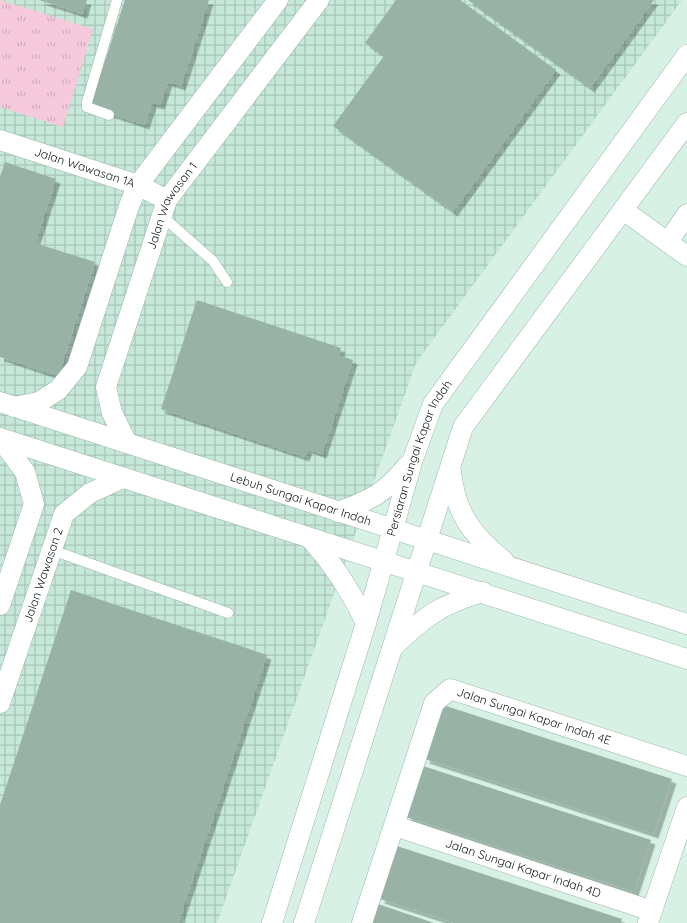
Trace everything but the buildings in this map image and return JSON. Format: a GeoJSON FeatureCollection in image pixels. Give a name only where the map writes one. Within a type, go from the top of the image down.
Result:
{"type":"FeatureCollection","features":[{"type":"Feature","properties":{"kind":"street"},"geometry":{"type":"LineString","coordinates":[[7,405],[39,402],[58,390],[77,367],[129,206],[138,185],[278,0]]}},
{"type":"Feature","properties":{"kind":"street","name":"Jalan Wawasan 1"},"geometry":{"type":"LineString","coordinates":[[127,444],[112,413],[106,387],[164,208],[319,0]]}},
{"type":"Feature","properties":{"kind":"street","name":"Persiaran Sungai Kapar Indah"},"geometry":{"type":"LineString","coordinates":[[272,923],[366,622],[413,460],[433,404],[687,55]]}},
{"type":"Feature","properties":{"kind":"street"},"geometry":{"type":"LineString","coordinates":[[304,923],[463,427],[687,123]]}},
{"type":"Feature","properties":{"kind":"street","name":"Jalan Wawasan 1A"},"geometry":{"type":"LineString","coordinates":[[0,140],[138,185],[164,208]]}},
{"type":"Feature","properties":{"kind":"street"},"geometry":{"type":"LineString","coordinates":[[623,210],[687,256]]}},
{"type":"Feature","properties":{"kind":"street"},"geometry":{"type":"LineString","coordinates":[[668,242],[687,214]]}},
{"type":"Feature","properties":{"kind":"street","name":"Lebuh Sungai Kapar Indah"},"geometry":{"type":"LineString","coordinates":[[7,405],[687,624]]}},
{"type":"Feature","properties":{"kind":"street"},"geometry":{"type":"LineString","coordinates":[[0,438],[687,659]]}},
{"type":"Feature","properties":{"kind":"street"},"geometry":{"type":"LineString","coordinates":[[0,438],[25,472],[34,504],[0,605]]}},
{"type":"Feature","properties":{"kind":"street"},"geometry":{"type":"LineString","coordinates":[[338,512],[366,501],[390,486],[413,460]]}},
{"type":"Feature","properties":{"kind":"street"},"geometry":{"type":"LineString","coordinates":[[450,464],[453,495],[466,522],[484,545],[515,569]]}},
{"type":"Feature","properties":{"kind":"street","name":"Jalan Wawasan 2"},"geometry":{"type":"LineString","coordinates":[[0,703],[64,514],[90,493],[123,478]]}},
{"type":"Feature","properties":{"kind":"street"},"geometry":{"type":"LineString","coordinates":[[311,538],[332,563],[353,596],[366,622]]}},
{"type":"Feature","properties":{"kind":"street"},"geometry":{"type":"LineString","coordinates":[[391,649],[428,615],[454,600],[483,592]]}},
{"type":"Feature","properties":{"kind":"street","name":"Jalan Sungai Kapar Indah 4E"},"geometry":{"type":"LineString","coordinates":[[362,923],[434,703],[450,689],[687,766]]}},
{"type":"Feature","properties":{"kind":"street"},"geometry":{"type":"LineString","coordinates":[[650,917],[687,807]]}},
{"type":"Feature","properties":{"kind":"street","name":"Jalan Sungai Kapar Indah 4D"},"geometry":{"type":"LineString","coordinates":[[395,826],[650,917]]}},
{"type":"Feature","properties":{"kind":"lane"},"geometry":{"type":"LineString","coordinates":[[109,115],[87,107],[87,102],[117,0]]}},
{"type":"Feature","properties":{"kind":"lane"},"geometry":{"type":"LineString","coordinates":[[164,208],[213,261],[227,282]]}},
{"type":"Feature","properties":{"kind":"lane"},"geometry":{"type":"LineString","coordinates":[[52,550],[228,613]]}},
{"type":"Feature","properties":{"kind":"shaded area"},"geometry":{"type":"Polygon","coordinates":[[[0,0],[682,0],[416,363],[217,923],[0,923],[0,0]]]}},
{"type":"Feature","properties":{"kind":"green space"},"geometry":{"type":"Polygon","coordinates":[[[0,0],[93,29],[63,127],[0,107],[0,0]]]}}]}
